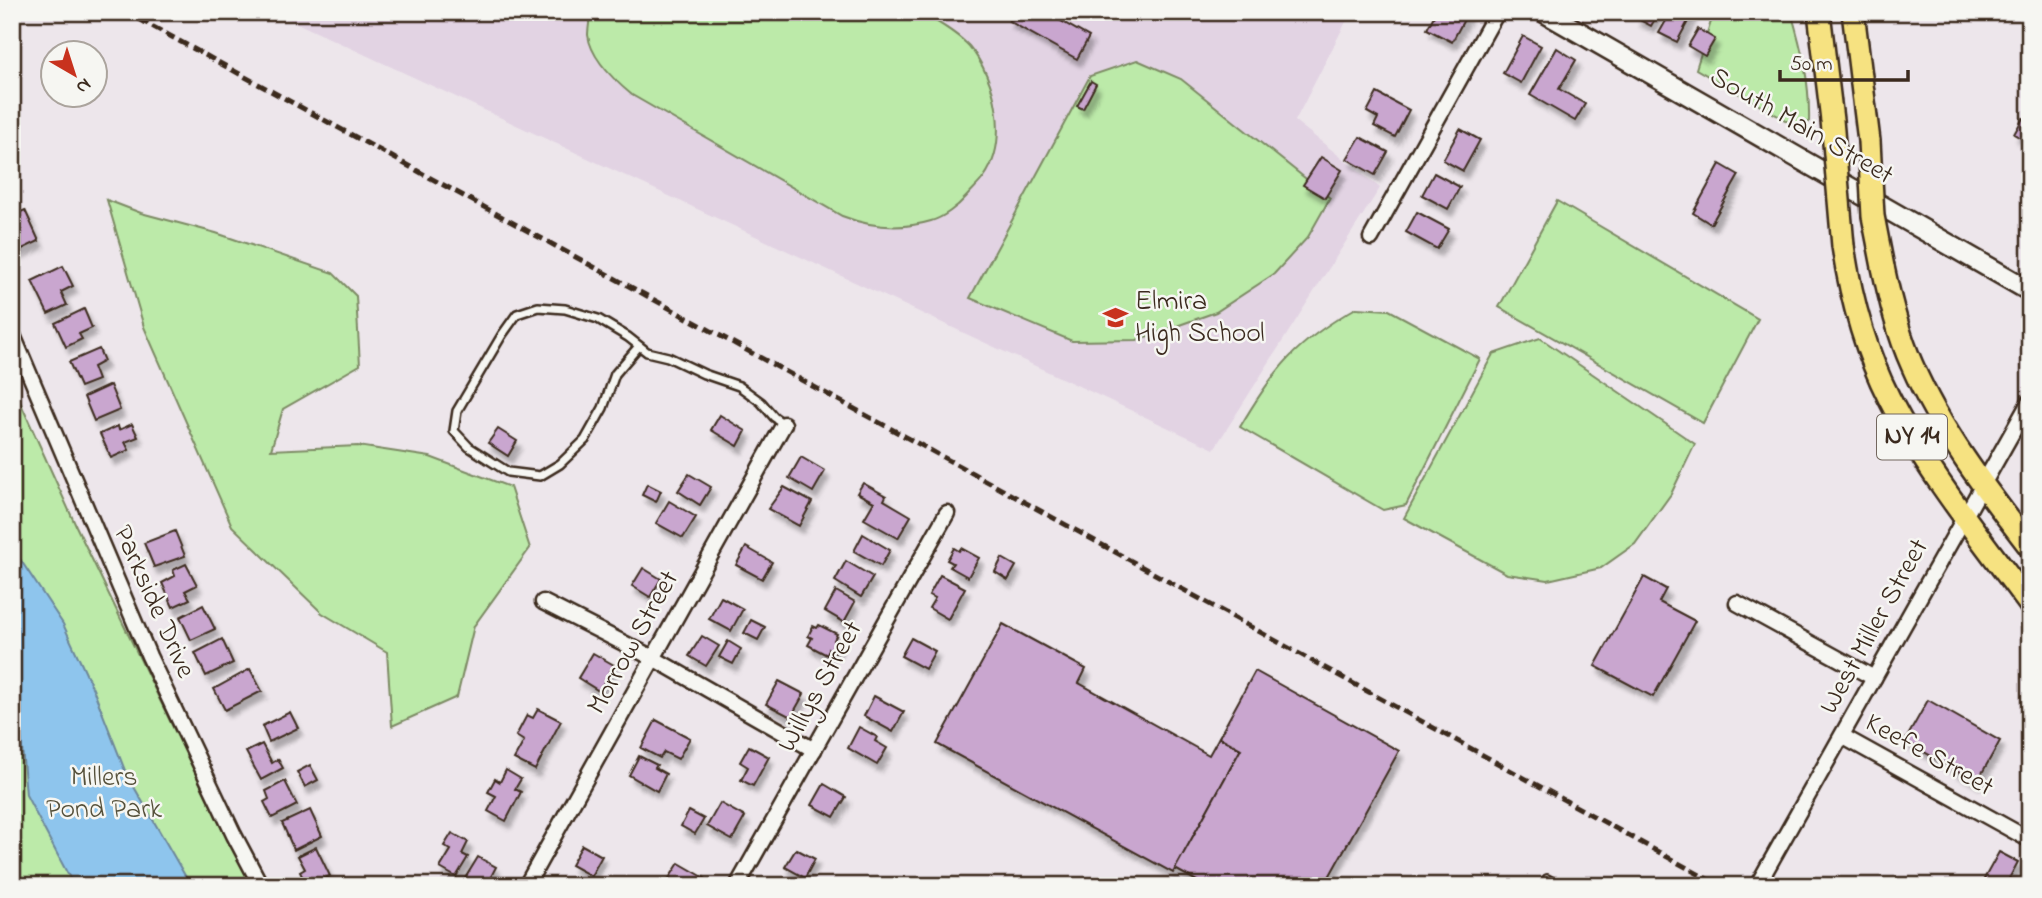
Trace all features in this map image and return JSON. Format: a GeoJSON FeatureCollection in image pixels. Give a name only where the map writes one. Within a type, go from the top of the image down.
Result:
{"type":"FeatureCollection","features":[{"type":"Feature","properties":{"kind":"main road","name":"NY 14"},"geometry":{"type":"LineString","coordinates":[[1819,12],[1843,246],[1857,313],[1876,369],[1905,426],[1965,518],[2030,606]]}},
{"type":"Feature","properties":{"kind":"main road","name":"NY 14"},"geometry":{"type":"LineString","coordinates":[[1853,12],[1869,141],[1873,216],[1900,336],[1942,423],[1982,486],[2030,547]]}},
{"type":"Feature","properties":{"kind":"street"},"geometry":{"type":"LineString","coordinates":[[1371,238],[1497,12]]}},
{"type":"Feature","properties":{"kind":"street","name":"South Main Street"},"geometry":{"type":"LineString","coordinates":[[1544,12],[2030,291]]}},
{"type":"Feature","properties":{"kind":"street","name":"Parkside Drive"},"geometry":{"type":"LineString","coordinates":[[12,333],[149,656],[261,886]]}},
{"type":"Feature","properties":{"kind":"street","name":"West Miller Street"},"geometry":{"type":"LineString","coordinates":[[1759,881],[2030,401]]}},
{"type":"Feature","properties":{"kind":"street","name":"Morrow Street"},"geometry":{"type":"LineString","coordinates":[[526,886],[784,424]]}},
{"type":"Feature","properties":{"kind":"street","name":"Willys Street"},"geometry":{"type":"LineString","coordinates":[[737,886],[947,513]]}},
{"type":"Feature","properties":{"kind":"street"},"geometry":{"type":"LineString","coordinates":[[543,602],[653,658],[814,750]]}},
{"type":"Feature","properties":{"kind":"street","name":"Keefe Street"},"geometry":{"type":"LineString","coordinates":[[1737,603],[1874,678]]}},
{"type":"Feature","properties":{"kind":"street","name":"Keefe Street"},"geometry":{"type":"LineString","coordinates":[[1842,736],[2030,840]]}},
{"type":"Feature","properties":{"kind":"lane"},"geometry":{"type":"LineString","coordinates":[[639,346],[615,374],[603,408],[585,440],[560,464],[540,476],[508,472],[470,447],[454,430],[457,411],[517,314],[538,307],[565,309],[598,319],[639,346],[647,352],[668,357],[738,386],[761,402],[784,424]]}},
{"type":"Feature","properties":{"kind":"lane"},"geometry":{"type":"LineString","coordinates":[[1547,879],[1559,886]]}},
{"type":"Feature","properties":{"kind":"shaded area","name":"Elmira High School"},"geometry":{"type":"Polygon","coordinates":[[[273,12],[1351,12],[1295,121],[1380,188],[1214,449],[273,12]]]}},
{"type":"Feature","properties":{"kind":"green space"},"geometry":{"type":"Polygon","coordinates":[[[590,12],[921,12],[964,41],[986,75],[998,128],[992,162],[982,180],[963,200],[936,219],[908,226],[886,226],[842,216],[632,95],[611,76],[594,53],[588,35],[590,12]]]}},
{"type":"Feature","properties":{"kind":"green space"},"geometry":{"type":"Polygon","coordinates":[[[1714,12],[1791,12],[1807,80],[1809,122],[1801,129],[1696,69],[1714,12]]]}},
{"type":"Feature","properties":{"kind":"green space"},"geometry":{"type":"Polygon","coordinates":[[[1137,60],[1181,79],[1330,198],[1308,237],[1274,274],[1216,312],[1137,340],[1072,341],[970,298],[1090,76],[1137,60]]]}},
{"type":"Feature","properties":{"kind":"green space"},"geometry":{"type":"Polygon","coordinates":[[[107,200],[141,213],[216,233],[333,273],[356,296],[360,365],[283,409],[271,450],[358,446],[430,457],[510,487],[530,548],[474,626],[457,697],[392,726],[387,652],[322,613],[232,526],[144,327],[107,200]]]}},
{"type":"Feature","properties":{"kind":"green space"},"geometry":{"type":"Polygon","coordinates":[[[1557,201],[1758,319],[1703,423],[1499,307],[1557,201]]]}},
{"type":"Feature","properties":{"kind":"green space"},"geometry":{"type":"Polygon","coordinates":[[[1356,308],[1389,310],[1480,359],[1406,505],[1383,510],[1240,427],[1264,389],[1289,358],[1318,332],[1356,308]]]}},
{"type":"Feature","properties":{"kind":"green space"},"geometry":{"type":"Polygon","coordinates":[[[1540,338],[1695,444],[1671,494],[1635,544],[1601,568],[1548,580],[1507,574],[1404,518],[1493,354],[1540,338]]]}},
{"type":"Feature","properties":{"kind":"green space","name":"Millers Pond Park"},"geometry":{"type":"Polygon","coordinates":[[[12,384],[76,526],[223,831],[253,886],[12,885],[12,384]]]}},
{"type":"Feature","properties":{"kind":"water"},"geometry":{"type":"Polygon","coordinates":[[[12,547],[63,624],[93,689],[126,773],[191,886],[74,886],[26,795],[21,736],[12,714],[12,547]]]}},
{"type":"Feature","properties":{"kind":"building"},"geometry":{"type":"Polygon","coordinates":[[[1014,12],[1045,12],[1089,37],[1077,59],[1009,21],[1014,12]]]}},
{"type":"Feature","properties":{"kind":"building"},"geometry":{"type":"Polygon","coordinates":[[[1436,12],[1468,12],[1452,42],[1427,29],[1436,12]]]}},
{"type":"Feature","properties":{"kind":"building"},"geometry":{"type":"Polygon","coordinates":[[[1640,12],[1659,12],[1651,26],[1636,18],[1640,12]]]}},
{"type":"Feature","properties":{"kind":"building"},"geometry":{"type":"Polygon","coordinates":[[[1671,12],[1693,12],[1677,42],[1659,33],[1671,12]]]}},
{"type":"Feature","properties":{"kind":"building"},"geometry":{"type":"Polygon","coordinates":[[[1698,29],[1715,39],[1705,56],[1688,46],[1698,29]]]}},
{"type":"Feature","properties":{"kind":"building"},"geometry":{"type":"Polygon","coordinates":[[[1523,36],[1541,46],[1521,83],[1503,73],[1523,36]]]}},
{"type":"Feature","properties":{"kind":"building"},"geometry":{"type":"Polygon","coordinates":[[[1557,48],[1576,60],[1559,89],[1585,104],[1575,121],[1530,95],[1557,48]]]}},
{"type":"Feature","properties":{"kind":"building"},"geometry":{"type":"Polygon","coordinates":[[[1091,81],[1096,84],[1083,109],[1077,106],[1091,81]]]}},
{"type":"Feature","properties":{"kind":"building"},"geometry":{"type":"Polygon","coordinates":[[[1377,93],[1409,110],[1395,137],[1374,126],[1378,118],[1367,112],[1377,93]]]}},
{"type":"Feature","properties":{"kind":"building"},"geometry":{"type":"Polygon","coordinates":[[[2023,118],[2030,121],[2030,143],[2014,134],[2023,118]]]}},
{"type":"Feature","properties":{"kind":"building"},"geometry":{"type":"Polygon","coordinates":[[[1460,129],[1480,140],[1463,171],[1443,160],[1460,129]]]}},
{"type":"Feature","properties":{"kind":"building"},"geometry":{"type":"Polygon","coordinates":[[[1360,137],[1388,152],[1375,175],[1347,159],[1360,137]]]}},
{"type":"Feature","properties":{"kind":"building"},"geometry":{"type":"Polygon","coordinates":[[[1321,157],[1342,170],[1325,198],[1303,185],[1321,157]]]}},
{"type":"Feature","properties":{"kind":"building"},"geometry":{"type":"Polygon","coordinates":[[[1720,164],[1739,175],[1711,224],[1693,213],[1720,164]]]}},
{"type":"Feature","properties":{"kind":"building"},"geometry":{"type":"Polygon","coordinates":[[[1434,173],[1460,187],[1448,209],[1422,195],[1434,173]]]}},
{"type":"Feature","properties":{"kind":"building"},"geometry":{"type":"Polygon","coordinates":[[[25,210],[39,241],[18,251],[12,239],[12,216],[25,210]]]}},
{"type":"Feature","properties":{"kind":"building"},"geometry":{"type":"Polygon","coordinates":[[[1417,212],[1449,229],[1437,249],[1406,232],[1417,212]]]}},
{"type":"Feature","properties":{"kind":"building"},"geometry":{"type":"Polygon","coordinates":[[[63,266],[73,286],[61,292],[67,305],[48,314],[32,281],[63,266]]]}},
{"type":"Feature","properties":{"kind":"building"},"geometry":{"type":"Polygon","coordinates":[[[84,309],[92,328],[79,334],[82,339],[66,347],[55,323],[84,309]]]}},
{"type":"Feature","properties":{"kind":"building"},"geometry":{"type":"Polygon","coordinates":[[[99,349],[104,361],[93,367],[98,380],[80,387],[69,362],[99,349]]]}},
{"type":"Feature","properties":{"kind":"building"},"geometry":{"type":"Polygon","coordinates":[[[110,385],[120,410],[94,421],[84,397],[110,385]]]}},
{"type":"Feature","properties":{"kind":"building"},"geometry":{"type":"Polygon","coordinates":[[[720,415],[746,431],[738,446],[711,430],[720,415]]]}},
{"type":"Feature","properties":{"kind":"building"},"geometry":{"type":"Polygon","coordinates":[[[132,424],[138,437],[125,442],[129,450],[111,458],[100,434],[118,426],[119,430],[132,424]]]}},
{"type":"Feature","properties":{"kind":"building"},"geometry":{"type":"Polygon","coordinates":[[[498,429],[517,441],[508,456],[488,443],[498,429]]]}},
{"type":"Feature","properties":{"kind":"building"},"geometry":{"type":"Polygon","coordinates":[[[801,457],[825,471],[813,492],[789,478],[801,457]]]}},
{"type":"Feature","properties":{"kind":"building"},"geometry":{"type":"Polygon","coordinates":[[[689,474],[711,487],[700,505],[678,491],[689,474]]]}},
{"type":"Feature","properties":{"kind":"building"},"geometry":{"type":"Polygon","coordinates":[[[863,483],[886,496],[884,500],[911,516],[898,538],[864,519],[874,502],[857,493],[863,483]]]}},
{"type":"Feature","properties":{"kind":"building"},"geometry":{"type":"Polygon","coordinates":[[[647,484],[661,491],[656,502],[642,495],[647,484]]]}},
{"type":"Feature","properties":{"kind":"building"},"geometry":{"type":"Polygon","coordinates":[[[784,487],[812,502],[799,526],[768,509],[784,487]]]}},
{"type":"Feature","properties":{"kind":"building"},"geometry":{"type":"Polygon","coordinates":[[[669,501],[696,517],[683,538],[656,523],[669,501]]]}},
{"type":"Feature","properties":{"kind":"building"},"geometry":{"type":"Polygon","coordinates":[[[175,531],[185,556],[154,567],[144,543],[175,531]]]}},
{"type":"Feature","properties":{"kind":"building"},"geometry":{"type":"Polygon","coordinates":[[[863,534],[890,550],[881,566],[854,551],[863,534]]]}},
{"type":"Feature","properties":{"kind":"building"},"geometry":{"type":"Polygon","coordinates":[[[746,547],[772,562],[762,579],[736,565],[746,547]]]}},
{"type":"Feature","properties":{"kind":"building"},"geometry":{"type":"Polygon","coordinates":[[[954,548],[959,551],[961,548],[979,558],[968,577],[950,567],[953,563],[947,560],[954,548]]]}},
{"type":"Feature","properties":{"kind":"building"},"geometry":{"type":"Polygon","coordinates":[[[1002,558],[1016,566],[1008,580],[995,572],[1002,558]]]}},
{"type":"Feature","properties":{"kind":"building"},"geometry":{"type":"Polygon","coordinates":[[[846,561],[873,577],[861,597],[835,581],[846,561]]]}},
{"type":"Feature","properties":{"kind":"building"},"geometry":{"type":"Polygon","coordinates":[[[186,564],[197,585],[185,591],[190,599],[173,607],[162,583],[175,576],[173,570],[186,564]]]}},
{"type":"Feature","properties":{"kind":"building"},"geometry":{"type":"Polygon","coordinates":[[[643,568],[661,579],[650,597],[632,586],[643,568]]]}},
{"type":"Feature","properties":{"kind":"building"},"geometry":{"type":"Polygon","coordinates":[[[940,575],[965,588],[948,619],[929,608],[935,598],[929,595],[940,575]]]}},
{"type":"Feature","properties":{"kind":"building"},"geometry":{"type":"Polygon","coordinates":[[[1644,577],[1666,589],[1659,602],[1695,621],[1653,697],[1595,666],[1644,577]]]}},
{"type":"Feature","properties":{"kind":"building"},"geometry":{"type":"Polygon","coordinates":[[[836,591],[855,602],[844,622],[825,611],[836,591]]]}},
{"type":"Feature","properties":{"kind":"building"},"geometry":{"type":"Polygon","coordinates":[[[721,597],[743,609],[731,631],[709,619],[721,597]]]}},
{"type":"Feature","properties":{"kind":"building"},"geometry":{"type":"Polygon","coordinates":[[[203,605],[215,629],[191,640],[180,617],[203,605]]]}},
{"type":"Feature","properties":{"kind":"building"},"geometry":{"type":"Polygon","coordinates":[[[751,620],[765,627],[758,640],[744,633],[751,620]]]}},
{"type":"Feature","properties":{"kind":"building"},"geometry":{"type":"Polygon","coordinates":[[[1003,624],[1086,669],[1079,683],[1209,755],[1219,737],[1241,749],[1173,873],[937,744],[1003,624]]]}},
{"type":"Feature","properties":{"kind":"building"},"geometry":{"type":"Polygon","coordinates":[[[819,625],[837,634],[834,640],[839,643],[835,652],[829,649],[827,655],[808,645],[812,638],[808,636],[813,626],[817,628],[819,625]]]}},
{"type":"Feature","properties":{"kind":"building"},"geometry":{"type":"Polygon","coordinates":[[[702,636],[719,646],[706,666],[689,656],[702,636]]]}},
{"type":"Feature","properties":{"kind":"building"},"geometry":{"type":"Polygon","coordinates":[[[911,638],[935,651],[925,669],[901,656],[911,638]]]}},
{"type":"Feature","properties":{"kind":"building"},"geometry":{"type":"Polygon","coordinates":[[[222,639],[233,663],[206,676],[195,653],[222,639]]]}},
{"type":"Feature","properties":{"kind":"building"},"geometry":{"type":"Polygon","coordinates":[[[728,641],[741,649],[733,664],[719,657],[728,641]]]}},
{"type":"Feature","properties":{"kind":"building"},"geometry":{"type":"Polygon","coordinates":[[[593,653],[614,665],[599,691],[578,678],[593,653]]]}},
{"type":"Feature","properties":{"kind":"building"},"geometry":{"type":"Polygon","coordinates":[[[250,669],[262,691],[225,710],[214,689],[250,669]]]}},
{"type":"Feature","properties":{"kind":"building"},"geometry":{"type":"Polygon","coordinates":[[[1255,671],[1399,751],[1324,886],[1206,886],[1175,869],[1241,749],[1219,737],[1255,671]]]}},
{"type":"Feature","properties":{"kind":"building"},"geometry":{"type":"Polygon","coordinates":[[[779,681],[804,694],[791,717],[766,704],[779,681]]]}},
{"type":"Feature","properties":{"kind":"building"},"geometry":{"type":"Polygon","coordinates":[[[874,696],[904,712],[893,732],[864,716],[874,696]]]}},
{"type":"Feature","properties":{"kind":"building"},"geometry":{"type":"Polygon","coordinates":[[[1928,700],[2000,741],[1977,782],[1905,741],[1928,700]]]}},
{"type":"Feature","properties":{"kind":"building"},"geometry":{"type":"Polygon","coordinates":[[[538,709],[561,721],[535,770],[514,759],[524,741],[516,736],[527,715],[533,718],[538,709]]]}},
{"type":"Feature","properties":{"kind":"building"},"geometry":{"type":"Polygon","coordinates":[[[290,712],[298,728],[269,742],[262,726],[290,712]]]}},
{"type":"Feature","properties":{"kind":"building"},"geometry":{"type":"Polygon","coordinates":[[[656,720],[690,738],[678,759],[664,752],[660,758],[641,748],[656,720]]]}},
{"type":"Feature","properties":{"kind":"building"},"geometry":{"type":"Polygon","coordinates":[[[859,727],[877,737],[875,741],[887,748],[877,765],[848,748],[859,727]]]}},
{"type":"Feature","properties":{"kind":"building"},"geometry":{"type":"Polygon","coordinates":[[[262,744],[272,763],[278,759],[283,768],[261,780],[246,752],[262,744]]]}},
{"type":"Feature","properties":{"kind":"building"},"geometry":{"type":"Polygon","coordinates":[[[749,746],[769,757],[753,786],[741,780],[748,767],[740,762],[749,746]]]}},
{"type":"Feature","properties":{"kind":"building"},"geometry":{"type":"Polygon","coordinates":[[[639,756],[657,765],[655,768],[666,774],[657,791],[629,775],[639,756]]]}},
{"type":"Feature","properties":{"kind":"building"},"geometry":{"type":"Polygon","coordinates":[[[310,765],[318,780],[305,787],[297,772],[310,765]]]}},
{"type":"Feature","properties":{"kind":"building"},"geometry":{"type":"Polygon","coordinates":[[[506,770],[521,779],[515,789],[521,792],[506,821],[488,811],[496,796],[488,792],[495,779],[500,782],[506,770]]]}},
{"type":"Feature","properties":{"kind":"building"},"geometry":{"type":"Polygon","coordinates":[[[285,781],[297,805],[272,818],[264,802],[269,799],[266,791],[285,781]]]}},
{"type":"Feature","properties":{"kind":"building"},"geometry":{"type":"Polygon","coordinates":[[[824,784],[846,797],[834,817],[812,805],[824,784]]]}},
{"type":"Feature","properties":{"kind":"building"},"geometry":{"type":"Polygon","coordinates":[[[720,803],[745,817],[732,840],[707,826],[720,803]]]}},
{"type":"Feature","properties":{"kind":"building"},"geometry":{"type":"Polygon","coordinates":[[[310,810],[322,836],[294,850],[282,823],[310,810]]]}},
{"type":"Feature","properties":{"kind":"building"},"geometry":{"type":"Polygon","coordinates":[[[689,811],[704,819],[695,834],[681,826],[689,811]]]}},
{"type":"Feature","properties":{"kind":"building"},"geometry":{"type":"Polygon","coordinates":[[[452,833],[468,842],[462,854],[468,857],[456,877],[440,868],[451,850],[444,846],[452,833]]]}},
{"type":"Feature","properties":{"kind":"building"},"geometry":{"type":"Polygon","coordinates":[[[582,845],[602,856],[591,876],[571,865],[582,845]]]}},
{"type":"Feature","properties":{"kind":"building"},"geometry":{"type":"Polygon","coordinates":[[[316,847],[330,876],[307,886],[300,872],[305,869],[298,856],[316,847]]]}},
{"type":"Feature","properties":{"kind":"building"},"geometry":{"type":"Polygon","coordinates":[[[796,849],[815,859],[805,878],[785,867],[796,849]]]}},
{"type":"Feature","properties":{"kind":"building"},"geometry":{"type":"Polygon","coordinates":[[[1999,852],[2018,862],[2005,886],[1997,886],[1984,879],[1999,852]]]}},
{"type":"Feature","properties":{"kind":"building"},"geometry":{"type":"Polygon","coordinates":[[[478,857],[496,867],[486,886],[474,886],[464,880],[478,857]]]}},
{"type":"Feature","properties":{"kind":"building"},"geometry":{"type":"Polygon","coordinates":[[[679,863],[705,878],[700,886],[678,886],[668,880],[679,863]]]}},
{"type":"Feature","properties":{"kind":"railway"},"geometry":{"type":"LineString","coordinates":[[126,12],[972,473],[1720,886]]}},
{"type":"Feature","properties":{"kind":"place","name":"Elmira High School"},"geometry":{"type":"Point","coordinates":[1115,318]}}]}
